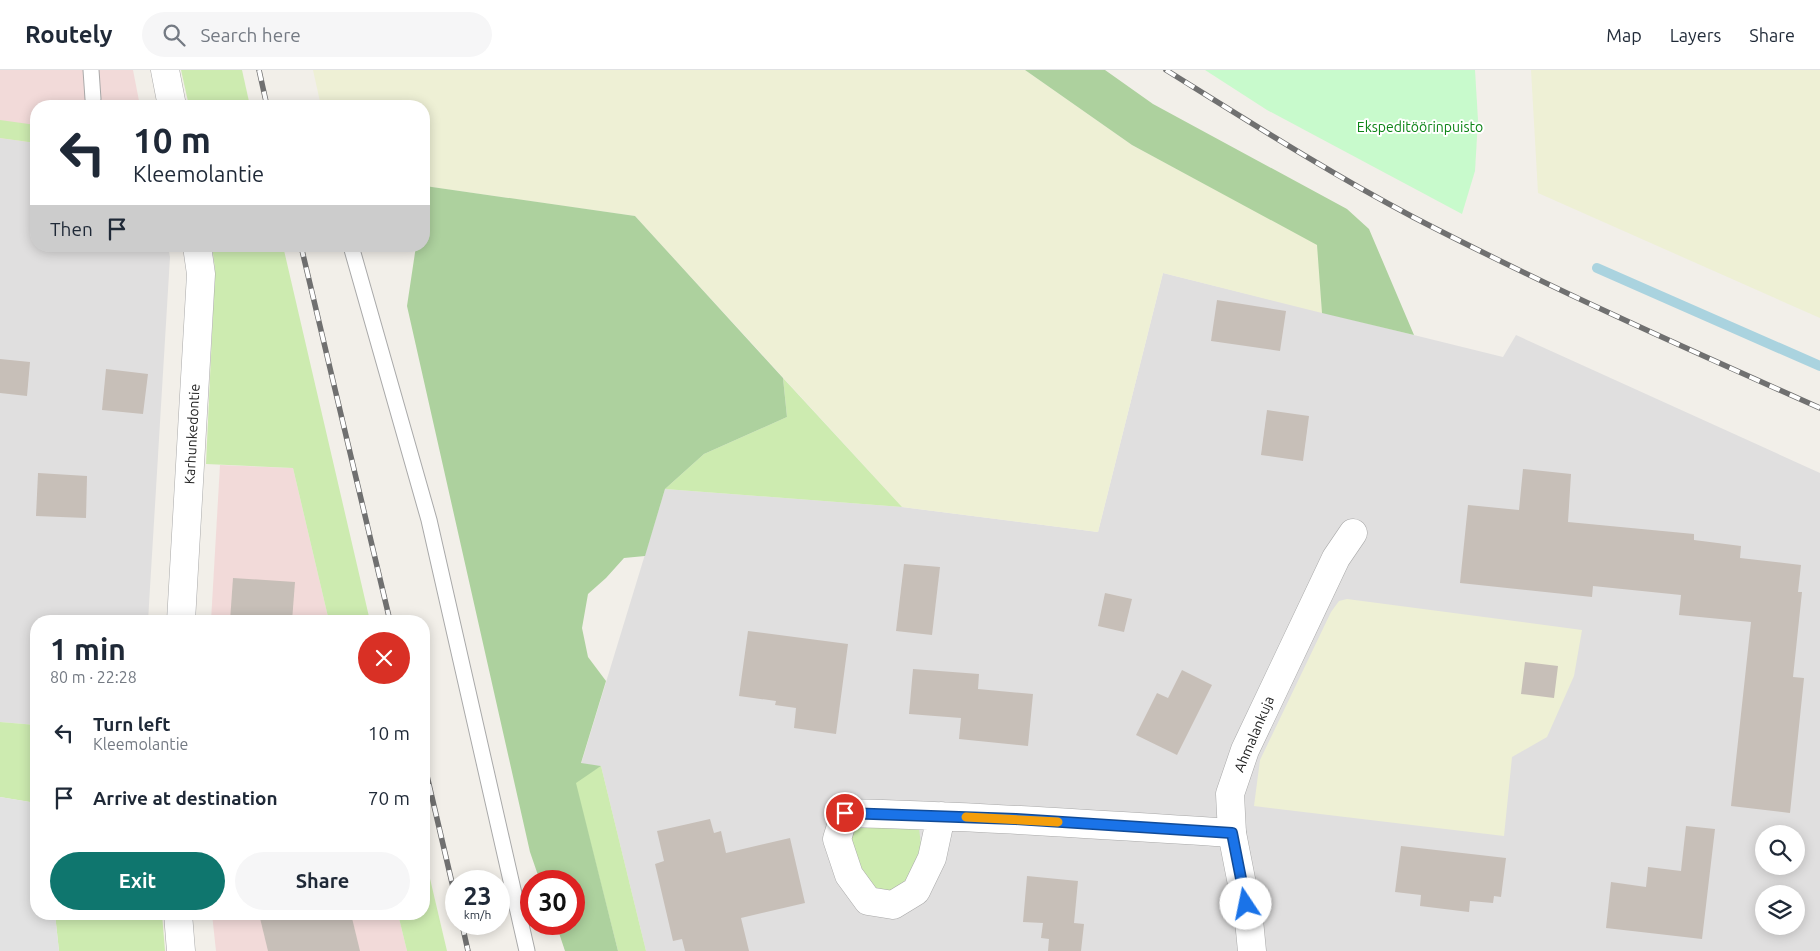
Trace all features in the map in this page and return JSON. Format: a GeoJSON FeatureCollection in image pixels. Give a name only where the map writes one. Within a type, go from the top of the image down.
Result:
{"type":"FeatureCollection","features":[{"type":"Feature","properties":{"kind":"street"},"geometry":{"type":"LineString","coordinates":[[165,70],[171,100]]}},
{"type":"Feature","properties":{"kind":"street","name":"Karhunkedontie"},"geometry":{"type":"LineString","coordinates":[[181,615],[201,274],[197,252]]}},
{"type":"Feature","properties":{"kind":"street","name":"Ahmalankuja"},"geometry":{"type":"LineString","coordinates":[[1252,951],[1249,920],[1232,833],[1230,794],[1245,750],[1336,558],[1353,533]]}},
{"type":"Feature","properties":{"kind":"street"},"geometry":{"type":"LineString","coordinates":[[941,816],[1232,833]]}},
{"type":"Feature","properties":{"kind":"street"},"geometry":{"type":"LineString","coordinates":[[178,920],[181,951]]}},
{"type":"Feature","properties":{"kind":"lane"},"geometry":{"type":"LineString","coordinates":[[91,70],[94,99]]}},
{"type":"Feature","properties":{"kind":"lane"},"geometry":{"type":"LineString","coordinates":[[353,252],[429,520],[527,951]]}},
{"type":"Feature","properties":{"kind":"shaded area"},"geometry":{"type":"Polygon","coordinates":[[[0,70],[133,70],[139,100],[30,100],[30,142],[0,138],[0,70]]]}},
{"type":"Feature","properties":{"kind":"shaded area"},"geometry":{"type":"Polygon","coordinates":[[[0,138],[30,142],[30,252],[169,252],[170,257],[148,615],[30,615],[30,724],[0,722],[0,138]]]}},
{"type":"Feature","properties":{"kind":"shaded area"},"geometry":{"type":"Polygon","coordinates":[[[1163,273],[1503,357],[1516,335],[1820,473],[1820,951],[646,951],[601,766],[581,764],[665,489],[902,507],[1098,532],[1163,273]]]}},
{"type":"Feature","properties":{"kind":"shaded area"},"geometry":{"type":"Polygon","coordinates":[[[220,465],[293,468],[328,615],[211,615],[220,465]]]}},
{"type":"Feature","properties":{"kind":"shaded area"},"geometry":{"type":"Polygon","coordinates":[[[0,797],[30,802],[30,920],[56,920],[59,951],[0,951],[0,797]]]}},
{"type":"Feature","properties":{"kind":"shaded area"},"geometry":{"type":"Polygon","coordinates":[[[213,920],[399,920],[407,951],[216,951],[213,920]]]}},
{"type":"Feature","properties":{"kind":"green space"},"geometry":{"type":"Polygon","coordinates":[[[181,70],[242,70],[249,100],[188,100],[181,70]]]}},
{"type":"Feature","properties":{"kind":"green space"},"geometry":{"type":"Polygon","coordinates":[[[313,70],[1025,70],[1132,145],[1318,245],[1322,313],[1163,273],[1098,532],[902,507],[635,216],[430,187],[430,100],[320,100],[313,70]]]}},
{"type":"Feature","properties":{"kind":"green space"},"geometry":{"type":"Polygon","coordinates":[[[1025,70],[1105,70],[1153,104],[1347,209],[1369,229],[1414,335],[1322,313],[1317,245],[1132,145],[1025,70]]]}},
{"type":"Feature","properties":{"kind":"green space","name":"Ekspeditöörinpuisto"},"geometry":{"type":"Polygon","coordinates":[[[1205,70],[1475,70],[1478,120],[1475,171],[1462,214],[1267,110],[1205,70]]]}},
{"type":"Feature","properties":{"kind":"green space"},"geometry":{"type":"Polygon","coordinates":[[[1531,70],[1820,70],[1820,318],[1538,193],[1531,70]]]}},
{"type":"Feature","properties":{"kind":"green space"},"geometry":{"type":"Polygon","coordinates":[[[0,120],[30,124],[30,142],[0,138],[0,120]]]}},
{"type":"Feature","properties":{"kind":"green space"},"geometry":{"type":"Polygon","coordinates":[[[430,187],[635,216],[783,378],[787,417],[704,454],[665,489],[645,556],[624,558],[588,594],[582,628],[588,657],[606,681],[581,763],[601,766],[576,783],[618,951],[565,951],[560,935],[585,935],[585,870],[536,870],[530,852],[407,306],[415,252],[430,252],[430,187]]]}},
{"type":"Feature","properties":{"kind":"green space"},"geometry":{"type":"Polygon","coordinates":[[[213,252],[284,252],[369,615],[328,615],[293,468],[206,464],[215,269],[213,252]]]}},
{"type":"Feature","properties":{"kind":"green space"},"geometry":{"type":"Polygon","coordinates":[[[783,378],[902,507],[665,489],[704,454],[787,417],[783,378]]]}},
{"type":"Feature","properties":{"kind":"green space"},"geometry":{"type":"Polygon","coordinates":[[[1347,599],[1582,630],[1574,676],[1547,737],[1512,757],[1504,836],[1254,806],[1260,760],[1331,612],[1339,601],[1347,599]]]}},
{"type":"Feature","properties":{"kind":"green space"},"geometry":{"type":"Polygon","coordinates":[[[0,722],[30,724],[30,802],[0,797],[0,722]]]}},
{"type":"Feature","properties":{"kind":"green space"},"geometry":{"type":"Polygon","coordinates":[[[601,766],[646,951],[618,951],[575,782],[601,766]]]}},
{"type":"Feature","properties":{"kind":"green space"},"geometry":{"type":"Polygon","coordinates":[[[858,824],[919,828],[921,845],[911,877],[887,896],[867,884],[855,863],[850,845],[853,830],[858,824]]]}},
{"type":"Feature","properties":{"kind":"green space"},"geometry":{"type":"Polygon","coordinates":[[[430,879],[447,951],[407,951],[399,920],[430,920],[430,879]]]}},
{"type":"Feature","properties":{"kind":"green space"},"geometry":{"type":"Polygon","coordinates":[[[56,920],[162,920],[165,951],[59,951],[56,920]]]}},
{"type":"Feature","properties":{"kind":"building"},"geometry":{"type":"Polygon","coordinates":[[[1217,300],[1286,311],[1280,351],[1211,341],[1217,300]]]}},
{"type":"Feature","properties":{"kind":"building"},"geometry":{"type":"Polygon","coordinates":[[[0,359],[30,362],[27,396],[0,393],[0,359]]]}},
{"type":"Feature","properties":{"kind":"building"},"geometry":{"type":"Polygon","coordinates":[[[106,369],[148,374],[143,414],[102,410],[106,369]]]}},
{"type":"Feature","properties":{"kind":"building"},"geometry":{"type":"Polygon","coordinates":[[[1267,410],[1309,416],[1303,461],[1261,455],[1267,410]]]}},
{"type":"Feature","properties":{"kind":"building"},"geometry":{"type":"Polygon","coordinates":[[[1523,469],[1571,474],[1568,522],[1694,534],[1694,540],[1741,546],[1740,558],[1801,565],[1798,592],[1802,592],[1793,677],[1804,678],[1790,813],[1731,806],[1751,622],[1679,615],[1681,595],[1593,586],[1592,597],[1460,583],[1468,505],[1519,510],[1523,469]]]}},
{"type":"Feature","properties":{"kind":"building"},"geometry":{"type":"Polygon","coordinates":[[[38,473],[87,476],[86,518],[36,516],[38,473]]]}},
{"type":"Feature","properties":{"kind":"building"},"geometry":{"type":"Polygon","coordinates":[[[904,564],[940,567],[932,635],[896,631],[904,564]]]}},
{"type":"Feature","properties":{"kind":"building"},"geometry":{"type":"Polygon","coordinates":[[[233,578],[295,582],[292,615],[230,615],[233,578]]]}},
{"type":"Feature","properties":{"kind":"building"},"geometry":{"type":"Polygon","coordinates":[[[1105,593],[1132,599],[1124,632],[1098,626],[1105,593]]]}},
{"type":"Feature","properties":{"kind":"building"},"geometry":{"type":"Polygon","coordinates":[[[748,631],[848,644],[836,734],[794,728],[796,708],[775,705],[776,701],[739,696],[748,631]]]}},
{"type":"Feature","properties":{"kind":"building"},"geometry":{"type":"Polygon","coordinates":[[[1525,662],[1558,666],[1554,698],[1521,694],[1525,662]]]}},
{"type":"Feature","properties":{"kind":"building"},"geometry":{"type":"Polygon","coordinates":[[[913,669],[979,674],[978,689],[1033,694],[1028,746],[959,739],[961,718],[909,714],[913,669]]]}},
{"type":"Feature","properties":{"kind":"building"},"geometry":{"type":"Polygon","coordinates":[[[1182,670],[1212,685],[1177,755],[1136,735],[1157,693],[1168,698],[1182,670]]]}},
{"type":"Feature","properties":{"kind":"building"},"geometry":{"type":"Polygon","coordinates":[[[710,819],[714,833],[721,831],[726,853],[790,838],[805,903],[741,918],[749,951],[685,951],[682,939],[673,941],[655,864],[664,861],[657,831],[710,819]]]}},
{"type":"Feature","properties":{"kind":"building"},"geometry":{"type":"Polygon","coordinates":[[[1686,826],[1715,829],[1702,939],[1606,928],[1611,882],[1646,887],[1648,867],[1681,871],[1686,826]]]}},
{"type":"Feature","properties":{"kind":"building"},"geometry":{"type":"Polygon","coordinates":[[[1401,846],[1506,858],[1501,897],[1494,896],[1493,903],[1470,901],[1469,912],[1420,906],[1421,895],[1395,892],[1401,846]]]}},
{"type":"Feature","properties":{"kind":"building"},"geometry":{"type":"Polygon","coordinates":[[[1027,876],[1078,881],[1074,923],[1084,924],[1081,951],[1048,951],[1049,939],[1041,938],[1043,923],[1023,922],[1027,876]]]}},
{"type":"Feature","properties":{"kind":"building"},"geometry":{"type":"Polygon","coordinates":[[[260,920],[352,920],[360,951],[268,951],[260,920]]]}},
{"type":"Feature","properties":{"kind":"waterway"},"geometry":{"type":"LineString","coordinates":[[1597,268],[1820,366]]}},
{"type":"Feature","properties":{"kind":"railway"},"geometry":{"type":"LineString","coordinates":[[259,70],[266,100]]}},
{"type":"Feature","properties":{"kind":"railway"},"geometry":{"type":"LineString","coordinates":[[1166,70],[1319,164],[1381,200],[1463,243],[1564,292],[1820,408]]}},
{"type":"Feature","properties":{"kind":"railway"},"geometry":{"type":"LineString","coordinates":[[302,252],[389,615]]}},
{"type":"Feature","properties":{"kind":"railway"},"geometry":{"type":"LineString","coordinates":[[430,789],[449,870]]}},
{"type":"Feature","properties":{"kind":"railway"},"geometry":{"type":"LineString","coordinates":[[464,935],[468,951]]}},
{"type":"Feature","properties":{"kind":"slow traffic"},"geometry":{"type":"LineString","coordinates":[[966,817],[1058,822]]}},
{"type":"Feature","properties":{"kind":"route"},"geometry":{"type":"LineString","coordinates":[[845,813],[1016,819],[1232,833],[1246,904]]}}]}
